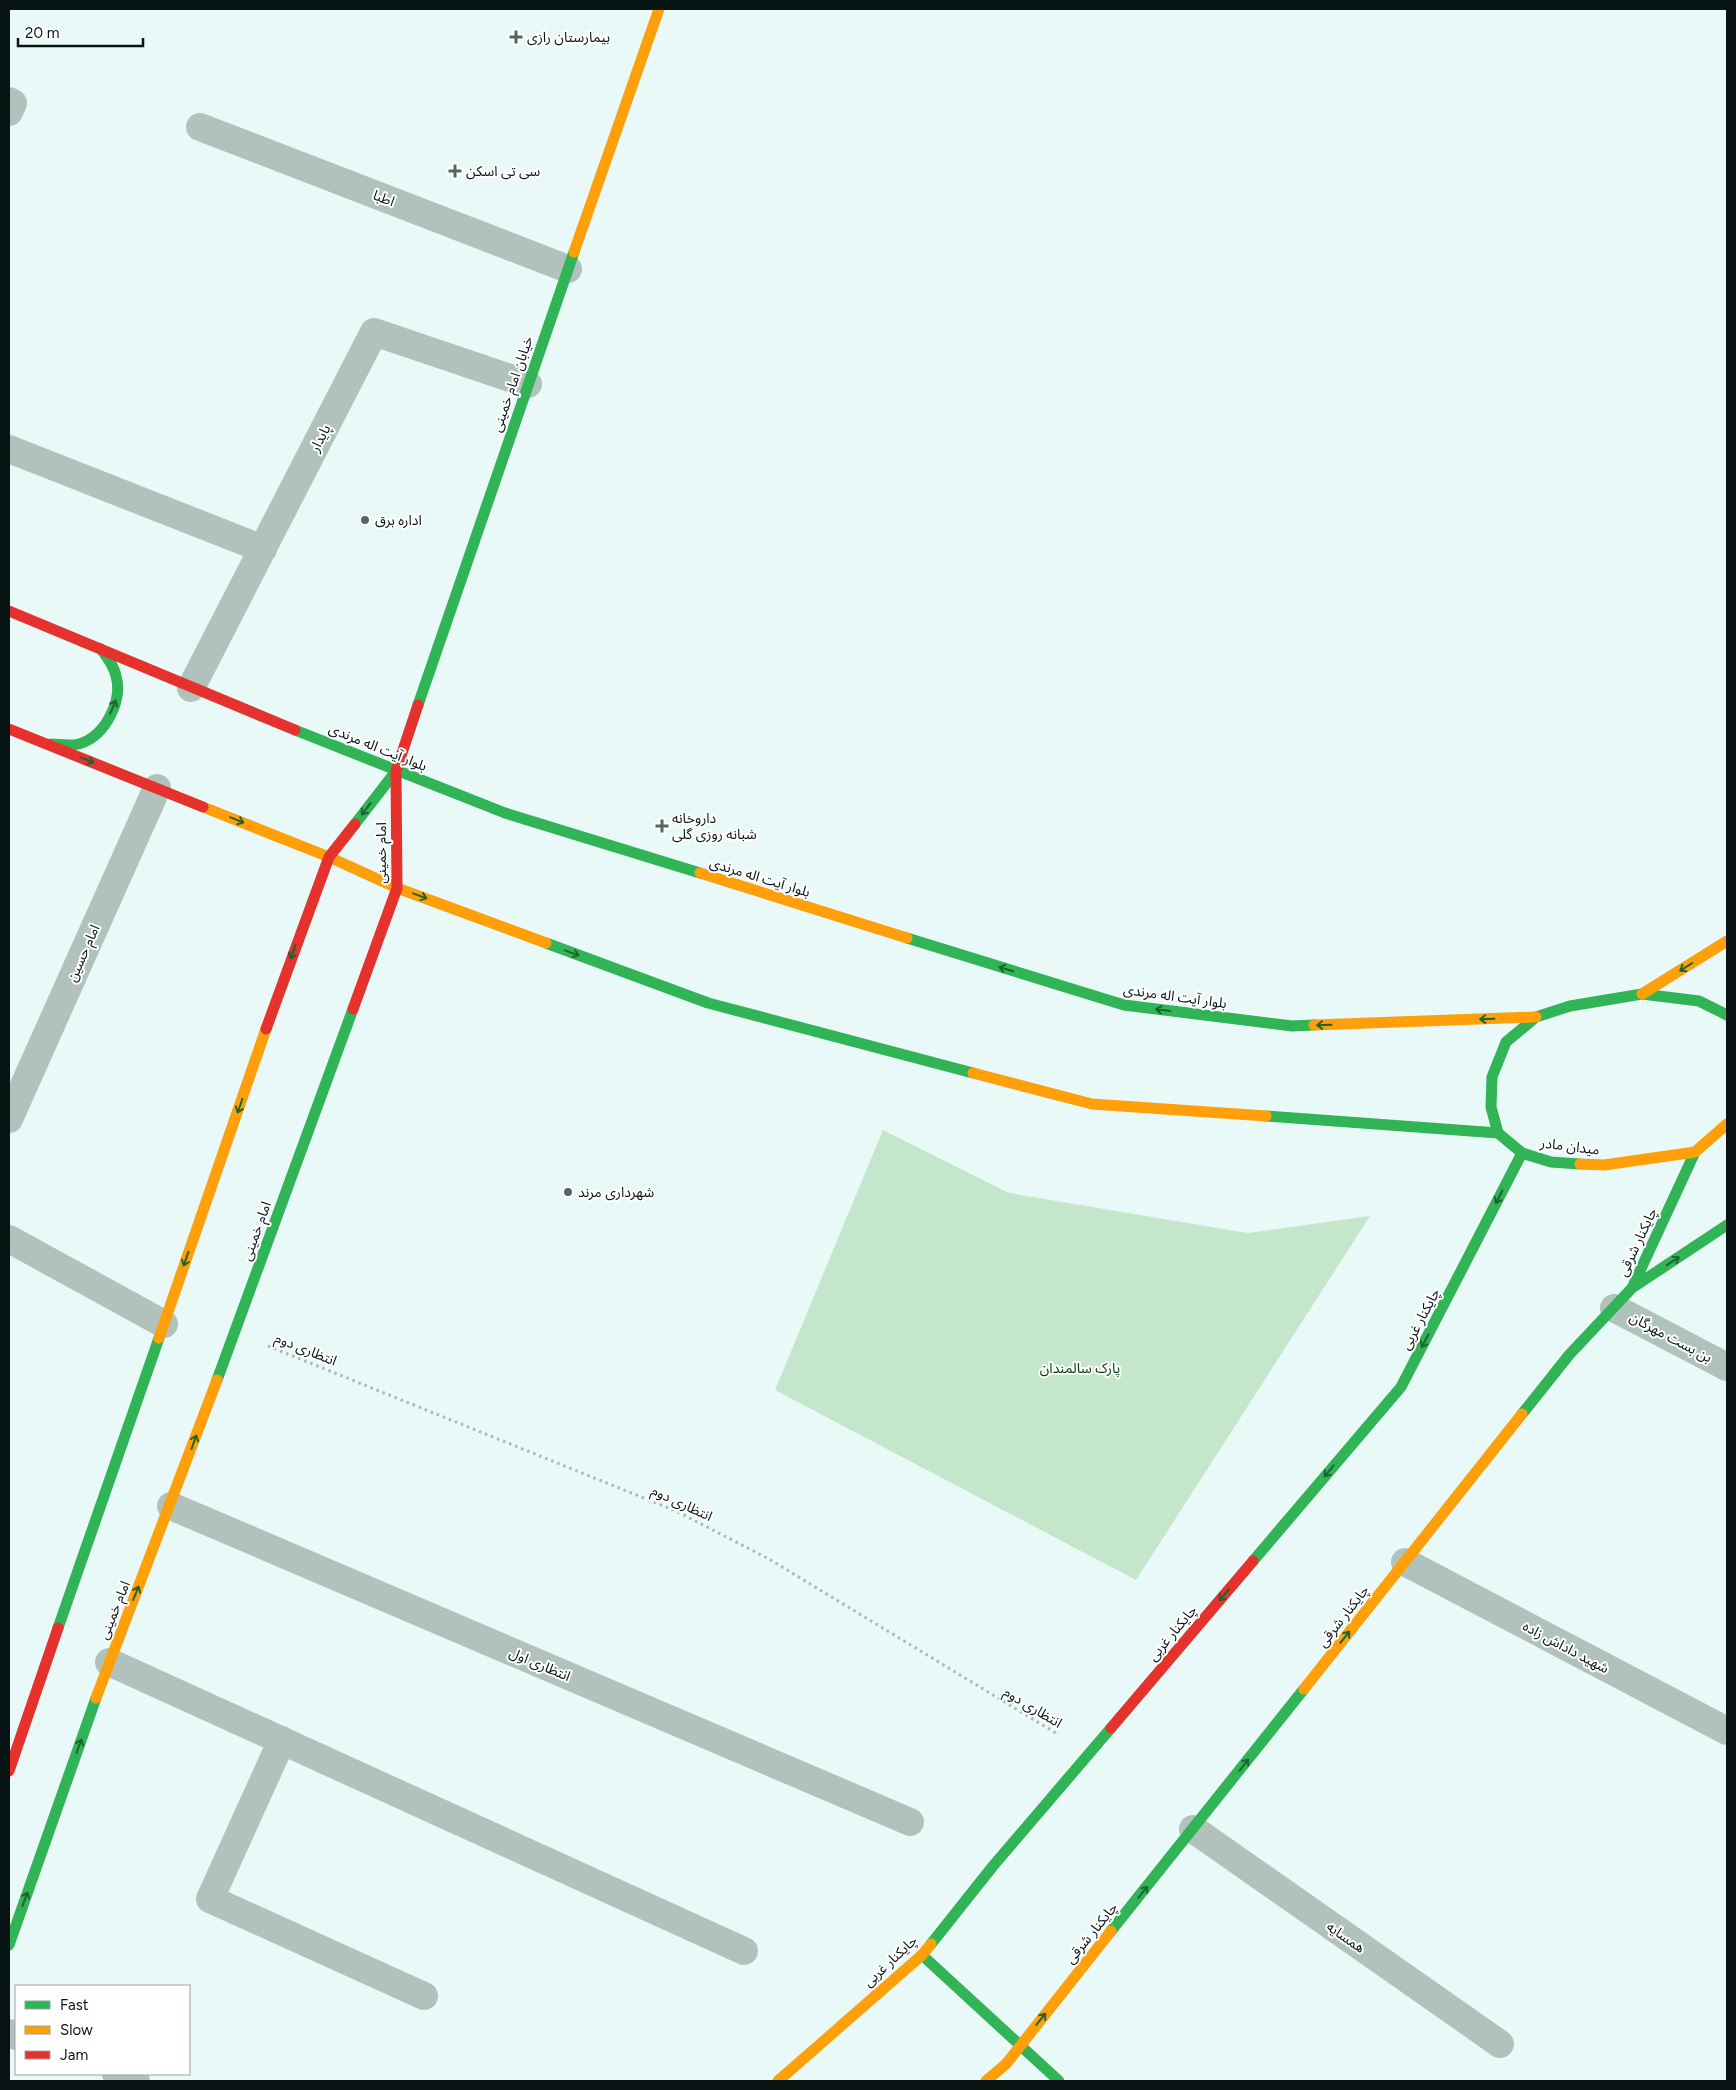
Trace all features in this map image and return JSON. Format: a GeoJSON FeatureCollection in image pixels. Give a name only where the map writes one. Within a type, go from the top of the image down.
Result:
{"type":"FeatureCollection","features":[{"type":"Feature","properties":{"kind":"main road","name":"خیابان امام خمینی"},"geometry":{"type":"LineString","coordinates":[[396,771],[431,663],[659,9]]}},
{"type":"Feature","properties":{"kind":"main road","name":"بلوار آیت اله مرندی"},"geometry":{"type":"LineString","coordinates":[[9,611],[191,688],[504,813],[1124,1006],[1292,1026],[1536,1017]]}},
{"type":"Feature","properties":{"kind":"main road"},"geometry":{"type":"LineString","coordinates":[[47,744],[82,743],[103,727],[116,702],[118,682],[114,666],[101,649]]}},
{"type":"Feature","properties":{"kind":"main road"},"geometry":{"type":"LineString","coordinates":[[9,729],[329,858],[397,888],[708,1003],[1092,1104],[1498,1134],[1491,1107],[1492,1077],[1506,1042],[1536,1017],[1570,1006],[1642,994],[1699,1001],[1727,1015]]}},
{"type":"Feature","properties":{"kind":"main road","name":"امام خمینی"},"geometry":{"type":"LineString","coordinates":[[9,1771],[282,985],[329,858],[396,771]]}},
{"type":"Feature","properties":{"kind":"main road","name":"امام خمینی"},"geometry":{"type":"LineString","coordinates":[[9,1945],[109,1662],[171,1506],[397,888],[396,771]]}},
{"type":"Feature","properties":{"kind":"main road"},"geometry":{"type":"LineString","coordinates":[[1642,994],[1727,941]]}},
{"type":"Feature","properties":{"kind":"main road"},"geometry":{"type":"LineString","coordinates":[[1695,1152],[1725,1129]]}},
{"type":"Feature","properties":{"kind":"main road","name":"میدان مادر"},"geometry":{"type":"LineString","coordinates":[[1498,1134],[1522,1153],[1551,1162],[1604,1166],[1695,1152]]}},
{"type":"Feature","properties":{"kind":"main road","name":"چایکنار شرقی"},"geometry":{"type":"LineString","coordinates":[[986,2081],[1006,2064],[1569,1355],[1632,1288],[1695,1152]]}},
{"type":"Feature","properties":{"kind":"main road","name":"چایکنار غربی"},"geometry":{"type":"LineString","coordinates":[[778,2081],[922,1955],[1089,1754],[1401,1387],[1522,1153]]}},
{"type":"Feature","properties":{"kind":"main road"},"geometry":{"type":"LineString","coordinates":[[1632,1288],[1727,1225]]}},
{"type":"Feature","properties":{"kind":"main road"},"geometry":{"type":"LineString","coordinates":[[922,1955],[1059,2081]]}},
{"type":"Feature","properties":{"kind":"street"},"geometry":{"type":"LineString","coordinates":[[9,101],[13,103],[9,112]]}},
{"type":"Feature","properties":{"kind":"street","name":"اطبا"},"geometry":{"type":"LineString","coordinates":[[200,127],[568,269]]}},
{"type":"Feature","properties":{"kind":"street","name":"پایدار"},"geometry":{"type":"LineString","coordinates":[[191,688],[374,332],[528,384]]}},
{"type":"Feature","properties":{"kind":"street"},"geometry":{"type":"LineString","coordinates":[[9,448],[263,549]]}},
{"type":"Feature","properties":{"kind":"street","name":"امام حسین"},"geometry":{"type":"LineString","coordinates":[[10,1111],[158,788]]}},
{"type":"Feature","properties":{"kind":"street"},"geometry":{"type":"LineString","coordinates":[[9,1239],[164,1324]]}},
{"type":"Feature","properties":{"kind":"street","name":"بن بست مهرگان"},"geometry":{"type":"LineString","coordinates":[[1614,1308],[1727,1367]]}},
{"type":"Feature","properties":{"kind":"street","name":"انتظاری اول"},"geometry":{"type":"LineString","coordinates":[[171,1506],[910,1822]]}},
{"type":"Feature","properties":{"kind":"street","name":"شهید داداش زاده"},"geometry":{"type":"LineString","coordinates":[[1405,1562],[1727,1731]]}},
{"type":"Feature","properties":{"kind":"street"},"geometry":{"type":"LineString","coordinates":[[109,1662],[744,1951]]}},
{"type":"Feature","properties":{"kind":"street"},"geometry":{"type":"LineString","coordinates":[[282,1740],[210,1899],[424,1996]]}},
{"type":"Feature","properties":{"kind":"street","name":"همسایه"},"geometry":{"type":"LineString","coordinates":[[1193,1829],[1500,2044]]}},
{"type":"Feature","properties":{"kind":"street"},"geometry":{"type":"LineString","coordinates":[[119,2075],[136,2081]]}},
{"type":"Feature","properties":{"kind":"path","name":"انتظاری دوم"},"geometry":{"type":"LineString","coordinates":[[235,1333],[676,1511],[769,1560],[1089,1754]]}},
{"type":"Feature","properties":{"kind":"green space","name":"پارک سالمندان"},"geometry":{"type":"Polygon","coordinates":[[[883,1130],[1009,1193],[1248,1233],[1370,1216],[1136,1580],[775,1390],[883,1130]]]}},
{"type":"Feature","properties":{"kind":"traffic: fast"},"geometry":{"type":"LineString","coordinates":[[418,705],[574,252]]}},
{"type":"Feature","properties":{"kind":"traffic: fast"},"geometry":{"type":"LineString","coordinates":[[51,744],[70,745],[91,739],[111,715],[115,705],[118,685],[114,669],[101,649]]}},
{"type":"Feature","properties":{"kind":"traffic: fast"},"geometry":{"type":"LineString","coordinates":[[295,730],[505,813],[700,873]]}},
{"type":"Feature","properties":{"kind":"traffic: fast"},"geometry":{"type":"LineString","coordinates":[[355,824],[396,771]]}},
{"type":"Feature","properties":{"kind":"traffic: fast"},"geometry":{"type":"LineString","coordinates":[[907,938],[1124,1005],[1292,1026],[1314,1025]]}},
{"type":"Feature","properties":{"kind":"traffic: fast"},"geometry":{"type":"LineString","coordinates":[[546,943],[708,1003],[973,1073]]}},
{"type":"Feature","properties":{"kind":"traffic: fast"},"geometry":{"type":"LineString","coordinates":[[1580,1164],[1551,1162],[1522,1153],[1498,1133],[1491,1107],[1492,1077],[1506,1042],[1536,1017],[1570,1006],[1642,994],[1699,1001],[1727,1015]]}},
{"type":"Feature","properties":{"kind":"traffic: fast"},"geometry":{"type":"LineString","coordinates":[[217,1380],[353,1009]]}},
{"type":"Feature","properties":{"kind":"traffic: fast"},"geometry":{"type":"LineString","coordinates":[[1266,1116],[1498,1133]]}},
{"type":"Feature","properties":{"kind":"traffic: fast"},"geometry":{"type":"LineString","coordinates":[[1522,1414],[1569,1355],[1632,1288],[1695,1152]]}},
{"type":"Feature","properties":{"kind":"traffic: fast"},"geometry":{"type":"LineString","coordinates":[[1253,1561],[1401,1387],[1522,1153]]}},
{"type":"Feature","properties":{"kind":"traffic: fast"},"geometry":{"type":"LineString","coordinates":[[1632,1288],[1727,1225]]}},
{"type":"Feature","properties":{"kind":"traffic: fast"},"geometry":{"type":"LineString","coordinates":[[58,1628],[159,1338]]}},
{"type":"Feature","properties":{"kind":"traffic: fast"},"geometry":{"type":"LineString","coordinates":[[1111,1931],[1304,1689]]}},
{"type":"Feature","properties":{"kind":"traffic: fast"},"geometry":{"type":"LineString","coordinates":[[9,1945],[96,1698]]}},
{"type":"Feature","properties":{"kind":"traffic: fast"},"geometry":{"type":"LineString","coordinates":[[931,1944],[993,1866],[1111,1728]]}},
{"type":"Feature","properties":{"kind":"traffic: fast"},"geometry":{"type":"LineString","coordinates":[[922,1955],[1059,2081]]}},
{"type":"Feature","properties":{"kind":"traffic: slow"},"geometry":{"type":"LineString","coordinates":[[574,252],[659,9]]}},
{"type":"Feature","properties":{"kind":"traffic: slow"},"geometry":{"type":"LineString","coordinates":[[203,807],[329,857],[397,888],[546,943]]}},
{"type":"Feature","properties":{"kind":"traffic: slow"},"geometry":{"type":"LineString","coordinates":[[700,873],[907,938]]}},
{"type":"Feature","properties":{"kind":"traffic: slow"},"geometry":{"type":"LineString","coordinates":[[1642,994],[1727,941]]}},
{"type":"Feature","properties":{"kind":"traffic: slow"},"geometry":{"type":"LineString","coordinates":[[1314,1025],[1536,1017]]}},
{"type":"Feature","properties":{"kind":"traffic: slow"},"geometry":{"type":"LineString","coordinates":[[159,1338],[266,1029]]}},
{"type":"Feature","properties":{"kind":"traffic: slow"},"geometry":{"type":"LineString","coordinates":[[973,1073],[1092,1104],[1266,1116]]}},
{"type":"Feature","properties":{"kind":"traffic: slow"},"geometry":{"type":"LineString","coordinates":[[1580,1164],[1604,1165],[1695,1152],[1727,1124]]}},
{"type":"Feature","properties":{"kind":"traffic: slow"},"geometry":{"type":"LineString","coordinates":[[96,1698],[217,1380]]}},
{"type":"Feature","properties":{"kind":"traffic: slow"},"geometry":{"type":"LineString","coordinates":[[1304,1689],[1522,1414]]}},
{"type":"Feature","properties":{"kind":"traffic: slow"},"geometry":{"type":"LineString","coordinates":[[986,2081],[1006,2064],[1111,1931]]}},
{"type":"Feature","properties":{"kind":"traffic: slow"},"geometry":{"type":"LineString","coordinates":[[778,2081],[922,1955],[931,1944]]}},
{"type":"Feature","properties":{"kind":"traffic: jam"},"geometry":{"type":"LineString","coordinates":[[9,611],[295,730]]}},
{"type":"Feature","properties":{"kind":"traffic: jam"},"geometry":{"type":"LineString","coordinates":[[353,1009],[397,888],[396,771],[418,705]]}},
{"type":"Feature","properties":{"kind":"traffic: jam"},"geometry":{"type":"LineString","coordinates":[[9,729],[203,807]]}},
{"type":"Feature","properties":{"kind":"traffic: jam"},"geometry":{"type":"LineString","coordinates":[[266,1029],[329,857],[355,824]]}},
{"type":"Feature","properties":{"kind":"traffic: jam"},"geometry":{"type":"LineString","coordinates":[[1111,1728],[1253,1561]]}},
{"type":"Feature","properties":{"kind":"traffic: jam"},"geometry":{"type":"LineString","coordinates":[[9,1771],[58,1628]]}},
{"type":"Feature","properties":{"kind":"place","name":"بیمارستان رازی"},"geometry":{"type":"Point","coordinates":[516,37]}},
{"type":"Feature","properties":{"kind":"place","name":"سی تی اسکن"},"geometry":{"type":"Point","coordinates":[455,171]}},
{"type":"Feature","properties":{"kind":"place","name":"اداره برق"},"geometry":{"type":"Point","coordinates":[365,520]}},
{"type":"Feature","properties":{"kind":"place","name":"داروخانه شبانه روزی گلی"},"geometry":{"type":"Point","coordinates":[662,826]}},
{"type":"Feature","properties":{"kind":"place","name":"شهرداری مرند"},"geometry":{"type":"Point","coordinates":[568,1192]}}]}
